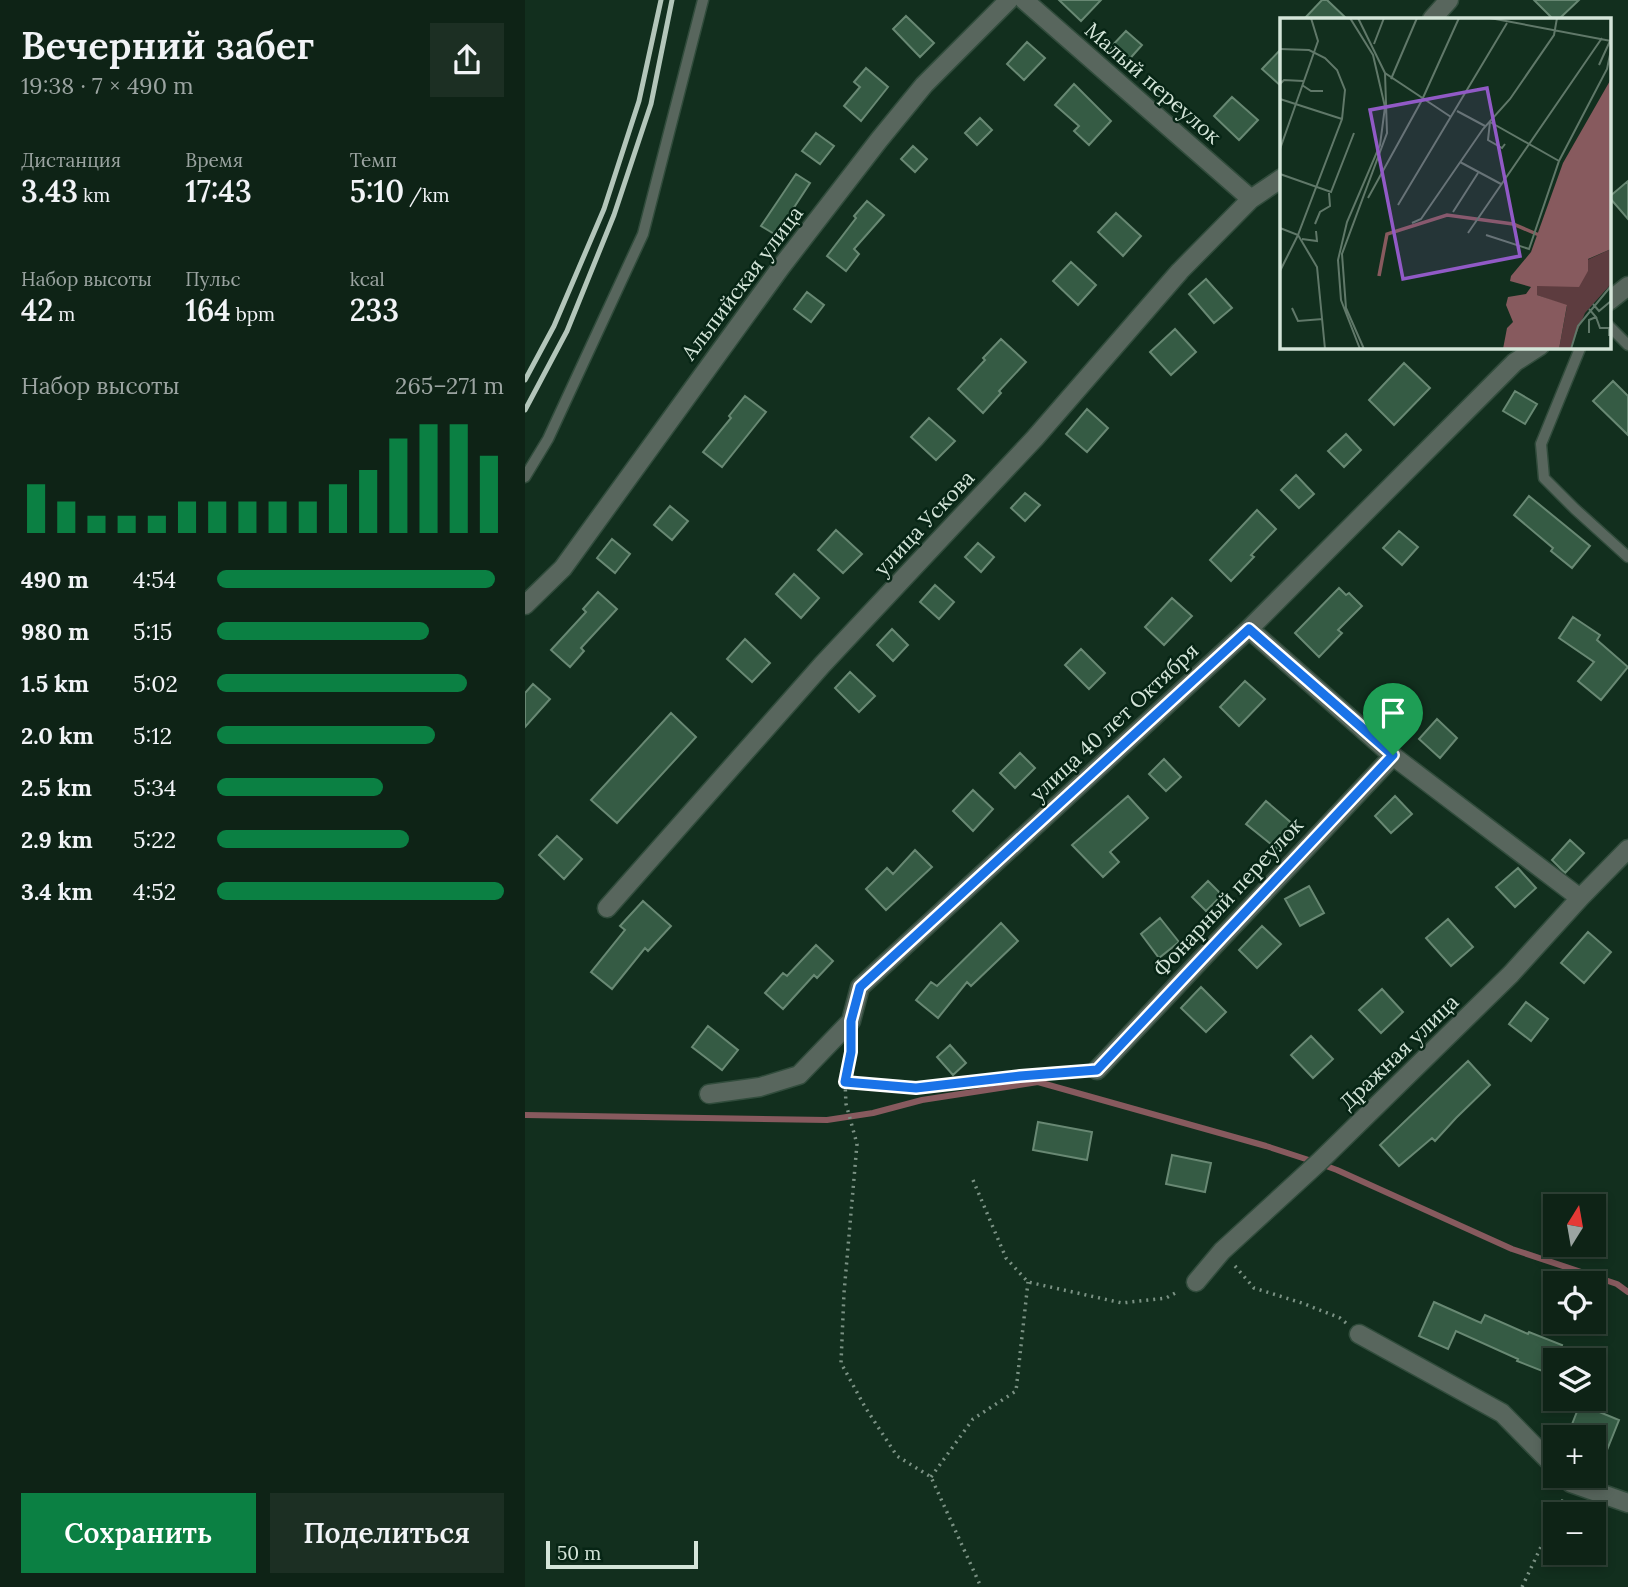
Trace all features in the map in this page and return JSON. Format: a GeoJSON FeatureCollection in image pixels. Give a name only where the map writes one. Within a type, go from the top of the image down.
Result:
{"type":"FeatureCollection","features":[{"type":"Feature","properties":{"kind":"street","name":"Альпийская улица"},"geometry":{"type":"LineString","coordinates":[[525,605],[563,568],[781,267],[879,141],[924,85],[1009,0]]}},
{"type":"Feature","properties":{"kind":"street","name":"Малый переулок"},"geometry":{"type":"LineString","coordinates":[[1024,0],[1251,200]]}},
{"type":"Feature","properties":{"kind":"street"},"geometry":{"type":"LineString","coordinates":[[1433,18],[1449,0]]}},
{"type":"Feature","properties":{"kind":"street","name":"улица Ускова"},"geometry":{"type":"LineString","coordinates":[[607,908],[822,665],[1035,438],[1180,271],[1251,200],[1280,179]]}},
{"type":"Feature","properties":{"kind":"street"},"geometry":{"type":"LineString","coordinates":[[1611,299],[1628,286]]}},
{"type":"Feature","properties":{"kind":"street","name":"улица 40 лет Октября"},"geometry":{"type":"LineString","coordinates":[[709,1094],[760,1087],[799,1075],[851,1021],[860,987],[1249,629],[1515,362],[1537,348]]}},
{"type":"Feature","properties":{"kind":"street"},"geometry":{"type":"LineString","coordinates":[[1249,629],[1393,755],[1580,898]]}},
{"type":"Feature","properties":{"kind":"street","name":"Фонарный переулок"},"geometry":{"type":"LineString","coordinates":[[1097,1070],[1393,755]]}},
{"type":"Feature","properties":{"kind":"street","name":"Дражная улица"},"geometry":{"type":"LineString","coordinates":[[1196,1282],[1222,1251],[1318,1163],[1511,974],[1628,849]]}},
{"type":"Feature","properties":{"kind":"street"},"geometry":{"type":"LineString","coordinates":[[1359,1334],[1502,1413],[1543,1455]]}},
{"type":"Feature","properties":{"kind":"street"},"geometry":{"type":"LineString","coordinates":[[1585,1488],[1628,1503]]}},
{"type":"Feature","properties":{"kind":"lane"},"geometry":{"type":"LineString","coordinates":[[525,477],[548,439],[643,234],[703,0]]}},
{"type":"Feature","properties":{"kind":"lane"},"geometry":{"type":"LineString","coordinates":[[1611,328],[1628,345]]}},
{"type":"Feature","properties":{"kind":"lane"},"geometry":{"type":"LineString","coordinates":[[1580,348],[1541,444],[1544,478],[1628,556]]}},
{"type":"Feature","properties":{"kind":"path"},"geometry":{"type":"LineString","coordinates":[[851,1021],[851,1052],[845,1082],[846,1104],[856,1144],[841,1363],[865,1407],[897,1456],[931,1477],[979,1586]]}},
{"type":"Feature","properties":{"kind":"path"},"geometry":{"type":"LineString","coordinates":[[845,1082],[916,1088],[1097,1070]]}},
{"type":"Feature","properties":{"kind":"path"},"geometry":{"type":"LineString","coordinates":[[973,1180],[1006,1258],[1028,1282],[1122,1303],[1166,1298],[1196,1282]]}},
{"type":"Feature","properties":{"kind":"path"},"geometry":{"type":"LineString","coordinates":[[1222,1251],[1254,1289],[1340,1318],[1359,1334]]}},
{"type":"Feature","properties":{"kind":"path"},"geometry":{"type":"LineString","coordinates":[[931,1477],[973,1419],[1016,1391],[1028,1282]]}},
{"type":"Feature","properties":{"kind":"path"},"geometry":{"type":"LineString","coordinates":[[1522,1587],[1543,1543]]}},
{"type":"Feature","properties":{"kind":"building"},"geometry":{"type":"Polygon","coordinates":[[[1059,0],[1101,0],[1081,21],[1059,0]]]}},
{"type":"Feature","properties":{"kind":"building"},"geometry":{"type":"Polygon","coordinates":[[[1322,0],[1327,0],[1346,18],[1305,18],[1322,0]]]}},
{"type":"Feature","properties":{"kind":"building"},"geometry":{"type":"Polygon","coordinates":[[[1534,0],[1579,0],[1560,18],[1552,18],[1534,0]]]}},
{"type":"Feature","properties":{"kind":"building"},"geometry":{"type":"Polygon","coordinates":[[[906,16],[934,43],[920,57],[893,29],[906,16]]]}},
{"type":"Feature","properties":{"kind":"building"},"geometry":{"type":"Polygon","coordinates":[[[1126,31],[1142,45],[1126,63],[1110,48],[1126,31]]]}},
{"type":"Feature","properties":{"kind":"building"},"geometry":{"type":"Polygon","coordinates":[[[1027,42],[1045,58],[1024,80],[1007,64],[1027,42]]]}},
{"type":"Feature","properties":{"kind":"building"},"geometry":{"type":"Polygon","coordinates":[[[1280,50],[1280,85],[1262,69],[1280,50]]]}},
{"type":"Feature","properties":{"kind":"building"},"geometry":{"type":"Polygon","coordinates":[[[866,68],[888,87],[861,121],[844,106],[860,87],[854,82],[866,68]]]}},
{"type":"Feature","properties":{"kind":"building"},"geometry":{"type":"Polygon","coordinates":[[[1074,84],[1111,121],[1089,145],[1074,131],[1079,126],[1055,105],[1074,84]]]}},
{"type":"Feature","properties":{"kind":"building"},"geometry":{"type":"Polygon","coordinates":[[[1232,97],[1258,120],[1239,140],[1214,116],[1232,97]]]}},
{"type":"Feature","properties":{"kind":"building"},"geometry":{"type":"Polygon","coordinates":[[[980,118],[992,130],[977,145],[965,133],[980,118]]]}},
{"type":"Feature","properties":{"kind":"building"},"geometry":{"type":"Polygon","coordinates":[[[816,133],[834,146],[820,164],[802,151],[816,133]]]}},
{"type":"Feature","properties":{"kind":"building"},"geometry":{"type":"Polygon","coordinates":[[[913,146],[927,159],[915,172],[901,159],[913,146]]]}},
{"type":"Feature","properties":{"kind":"building"},"geometry":{"type":"Polygon","coordinates":[[[796,174],[810,183],[776,235],[761,226],[796,174]]]}},
{"type":"Feature","properties":{"kind":"building"},"geometry":{"type":"Polygon","coordinates":[[[1628,181],[1628,219],[1611,199],[1611,195],[1628,181]]]}},
{"type":"Feature","properties":{"kind":"building"},"geometry":{"type":"Polygon","coordinates":[[[867,201],[884,215],[854,249],[859,254],[846,271],[827,256],[867,201]]]}},
{"type":"Feature","properties":{"kind":"building"},"geometry":{"type":"Polygon","coordinates":[[[1116,213],[1141,236],[1123,256],[1098,232],[1116,213]]]}},
{"type":"Feature","properties":{"kind":"building"},"geometry":{"type":"Polygon","coordinates":[[[1071,262],[1096,285],[1078,305],[1053,281],[1071,262]]]}},
{"type":"Feature","properties":{"kind":"building"},"geometry":{"type":"Polygon","coordinates":[[[1206,279],[1232,308],[1214,323],[1189,294],[1206,279]]]}},
{"type":"Feature","properties":{"kind":"building"},"geometry":{"type":"Polygon","coordinates":[[[807,292],[824,305],[811,322],[794,309],[807,292]]]}},
{"type":"Feature","properties":{"kind":"building"},"geometry":{"type":"Polygon","coordinates":[[[1175,329],[1196,352],[1171,375],[1150,352],[1175,329]]]}},
{"type":"Feature","properties":{"kind":"building"},"geometry":{"type":"Polygon","coordinates":[[[1001,339],[1026,362],[983,413],[958,389],[1001,339]]]}},
{"type":"Feature","properties":{"kind":"building"},"geometry":{"type":"Polygon","coordinates":[[[1404,363],[1430,388],[1394,425],[1369,400],[1404,363]]]}},
{"type":"Feature","properties":{"kind":"building"},"geometry":{"type":"Polygon","coordinates":[[[1613,381],[1628,396],[1628,435],[1593,401],[1613,381]]]}},
{"type":"Feature","properties":{"kind":"building"},"geometry":{"type":"Polygon","coordinates":[[[1515,391],[1537,404],[1525,424],[1503,411],[1515,391]]]}},
{"type":"Feature","properties":{"kind":"building"},"geometry":{"type":"Polygon","coordinates":[[[745,396],[766,412],[722,467],[703,452],[745,396]]]}},
{"type":"Feature","properties":{"kind":"building"},"geometry":{"type":"Polygon","coordinates":[[[1087,409],[1108,428],[1087,452],[1066,434],[1087,409]]]}},
{"type":"Feature","properties":{"kind":"building"},"geometry":{"type":"Polygon","coordinates":[[[929,418],[955,441],[936,460],[911,437],[929,418]]]}},
{"type":"Feature","properties":{"kind":"building"},"geometry":{"type":"Polygon","coordinates":[[[1346,434],[1361,450],[1344,467],[1328,451],[1346,434]]]}},
{"type":"Feature","properties":{"kind":"building"},"geometry":{"type":"Polygon","coordinates":[[[1296,475],[1314,494],[1299,508],[1281,490],[1296,475]]]}},
{"type":"Feature","properties":{"kind":"building"},"geometry":{"type":"Polygon","coordinates":[[[1025,493],[1040,505],[1025,521],[1011,508],[1025,493]]]}},
{"type":"Feature","properties":{"kind":"building"},"geometry":{"type":"Polygon","coordinates":[[[1529,496],[1590,546],[1572,568],[1514,515],[1529,496]]]}},
{"type":"Feature","properties":{"kind":"building"},"geometry":{"type":"Polygon","coordinates":[[[670,506],[688,521],[672,540],[654,525],[670,506]]]}},
{"type":"Feature","properties":{"kind":"building"},"geometry":{"type":"Polygon","coordinates":[[[1257,510],[1276,529],[1231,581],[1210,560],[1257,510]]]}},
{"type":"Feature","properties":{"kind":"building"},"geometry":{"type":"Polygon","coordinates":[[[836,530],[862,554],[843,573],[818,550],[836,530]]]}},
{"type":"Feature","properties":{"kind":"building"},"geometry":{"type":"Polygon","coordinates":[[[1399,531],[1418,547],[1402,565],[1383,548],[1399,531]]]}},
{"type":"Feature","properties":{"kind":"building"},"geometry":{"type":"Polygon","coordinates":[[[612,539],[630,554],[615,573],[597,558],[612,539]]]}},
{"type":"Feature","properties":{"kind":"building"},"geometry":{"type":"Polygon","coordinates":[[[978,543],[994,557],[981,572],[965,557],[978,543]]]}},
{"type":"Feature","properties":{"kind":"building"},"geometry":{"type":"Polygon","coordinates":[[[794,574],[819,598],[801,618],[776,594],[794,574]]]}},
{"type":"Feature","properties":{"kind":"building"},"geometry":{"type":"Polygon","coordinates":[[[935,585],[954,602],[939,619],[920,602],[935,585]]]}},
{"type":"Feature","properties":{"kind":"building"},"geometry":{"type":"Polygon","coordinates":[[[1339,588],[1346,595],[1349,593],[1362,606],[1338,630],[1342,633],[1319,657],[1295,633],[1339,588]]]}},
{"type":"Feature","properties":{"kind":"building"},"geometry":{"type":"Polygon","coordinates":[[[598,592],[617,609],[581,648],[584,651],[570,667],[551,650],[586,612],[583,609],[598,592]]]}},
{"type":"Feature","properties":{"kind":"building"},"geometry":{"type":"Polygon","coordinates":[[[1172,598],[1192,616],[1164,645],[1145,627],[1172,598]]]}},
{"type":"Feature","properties":{"kind":"building"},"geometry":{"type":"Polygon","coordinates":[[[1573,617],[1600,635],[1597,640],[1628,667],[1601,700],[1578,681],[1594,662],[1559,638],[1573,617]]]}},
{"type":"Feature","properties":{"kind":"building"},"geometry":{"type":"Polygon","coordinates":[[[892,629],[908,645],[893,661],[877,645],[892,629]]]}},
{"type":"Feature","properties":{"kind":"building"},"geometry":{"type":"Polygon","coordinates":[[[745,639],[770,663],[752,682],[727,659],[745,639]]]}},
{"type":"Feature","properties":{"kind":"building"},"geometry":{"type":"Polygon","coordinates":[[[1081,649],[1105,673],[1089,689],[1065,665],[1081,649]]]}},
{"type":"Feature","properties":{"kind":"building"},"geometry":{"type":"Polygon","coordinates":[[[850,672],[875,696],[859,712],[835,688],[850,672]]]}},
{"type":"Feature","properties":{"kind":"building"},"geometry":{"type":"Polygon","coordinates":[[[1245,681],[1265,699],[1239,726],[1220,707],[1245,681]]]}},
{"type":"Feature","properties":{"kind":"building"},"geometry":{"type":"Polygon","coordinates":[[[533,684],[550,699],[525,727],[525,693],[533,684]]]}},
{"type":"Feature","properties":{"kind":"building"},"geometry":{"type":"Polygon","coordinates":[[[671,713],[696,737],[617,823],[591,800],[671,713]]]}},
{"type":"Feature","properties":{"kind":"building"},"geometry":{"type":"Polygon","coordinates":[[[1437,719],[1457,738],[1440,758],[1419,739],[1437,719]]]}},
{"type":"Feature","properties":{"kind":"building"},"geometry":{"type":"Polygon","coordinates":[[[1020,753],[1035,768],[1015,788],[1000,773],[1020,753]]]}},
{"type":"Feature","properties":{"kind":"building"},"geometry":{"type":"Polygon","coordinates":[[[1164,759],[1181,777],[1166,791],[1149,774],[1164,759]]]}},
{"type":"Feature","properties":{"kind":"building"},"geometry":{"type":"Polygon","coordinates":[[[973,790],[993,809],[973,831],[953,811],[973,790]]]}},
{"type":"Feature","properties":{"kind":"building"},"geometry":{"type":"Polygon","coordinates":[[[1128,796],[1148,818],[1110,852],[1119,862],[1103,877],[1072,845],[1128,796]]]}},
{"type":"Feature","properties":{"kind":"building"},"geometry":{"type":"Polygon","coordinates":[[[1395,796],[1412,814],[1391,833],[1375,816],[1395,796]]]}},
{"type":"Feature","properties":{"kind":"building"},"geometry":{"type":"Polygon","coordinates":[[[1266,801],[1295,826],[1277,849],[1246,824],[1266,801]]]}},
{"type":"Feature","properties":{"kind":"building"},"geometry":{"type":"Polygon","coordinates":[[[557,836],[582,859],[564,879],[539,855],[557,836]]]}},
{"type":"Feature","properties":{"kind":"building"},"geometry":{"type":"Polygon","coordinates":[[[1570,840],[1584,853],[1565,873],[1552,860],[1570,840]]]}},
{"type":"Feature","properties":{"kind":"building"},"geometry":{"type":"Polygon","coordinates":[[[915,850],[932,867],[886,910],[866,889],[887,868],[893,874],[915,850]]]}},
{"type":"Feature","properties":{"kind":"building"},"geometry":{"type":"Polygon","coordinates":[[[1518,868],[1536,888],[1515,907],[1496,887],[1518,868]]]}},
{"type":"Feature","properties":{"kind":"building"},"geometry":{"type":"Polygon","coordinates":[[[1208,881],[1222,895],[1206,911],[1192,897],[1208,881]]]}},
{"type":"Feature","properties":{"kind":"building"},"geometry":{"type":"Polygon","coordinates":[[[1309,886],[1324,913],[1300,926],[1285,899],[1309,886]]]}},
{"type":"Feature","properties":{"kind":"building"},"geometry":{"type":"Polygon","coordinates":[[[643,901],[671,926],[648,951],[645,948],[612,989],[591,972],[625,930],[620,926],[643,901]]]}},
{"type":"Feature","properties":{"kind":"building"},"geometry":{"type":"Polygon","coordinates":[[[1160,918],[1179,942],[1159,958],[1141,934],[1160,918]]]}},
{"type":"Feature","properties":{"kind":"building"},"geometry":{"type":"Polygon","coordinates":[[[1448,919],[1473,947],[1451,966],[1426,938],[1448,919]]]}},
{"type":"Feature","properties":{"kind":"building"},"geometry":{"type":"Polygon","coordinates":[[[1001,923],[1018,941],[971,986],[967,982],[938,1018],[916,1000],[931,982],[937,986],[1001,923]]]}},
{"type":"Feature","properties":{"kind":"building"},"geometry":{"type":"Polygon","coordinates":[[[1262,926],[1281,944],[1257,968],[1239,950],[1262,926]]]}},
{"type":"Feature","properties":{"kind":"building"},"geometry":{"type":"Polygon","coordinates":[[[1588,932],[1611,952],[1584,983],[1561,963],[1588,932]]]}},
{"type":"Feature","properties":{"kind":"building"},"geometry":{"type":"Polygon","coordinates":[[[816,945],[833,961],[817,978],[814,975],[783,1009],[765,993],[783,973],[787,976],[816,945]]]}},
{"type":"Feature","properties":{"kind":"building"},"geometry":{"type":"Polygon","coordinates":[[[1201,987],[1226,1012],[1206,1032],[1181,1008],[1201,987]]]}},
{"type":"Feature","properties":{"kind":"building"},"geometry":{"type":"Polygon","coordinates":[[[1382,989],[1403,1012],[1381,1033],[1359,1010],[1382,989]]]}},
{"type":"Feature","properties":{"kind":"building"},"geometry":{"type":"Polygon","coordinates":[[[1526,1002],[1548,1019],[1531,1041],[1509,1024],[1526,1002]]]}},
{"type":"Feature","properties":{"kind":"building"},"geometry":{"type":"Polygon","coordinates":[[[708,1026],[738,1050],[722,1070],[692,1047],[708,1026]]]}},
{"type":"Feature","properties":{"kind":"building"},"geometry":{"type":"Polygon","coordinates":[[[1311,1036],[1333,1059],[1313,1078],[1291,1055],[1311,1036]]]}},
{"type":"Feature","properties":{"kind":"building"},"geometry":{"type":"Polygon","coordinates":[[[950,1045],[966,1063],[953,1075],[937,1057],[950,1045]]]}},
{"type":"Feature","properties":{"kind":"building"},"geometry":{"type":"Polygon","coordinates":[[[1468,1061],[1490,1085],[1435,1141],[1432,1138],[1399,1166],[1380,1145],[1468,1061]]]}},
{"type":"Feature","properties":{"kind":"building"},"geometry":{"type":"Polygon","coordinates":[[[1038,1122],[1092,1132],[1087,1160],[1033,1150],[1038,1122]]]}},
{"type":"Feature","properties":{"kind":"building"},"geometry":{"type":"Polygon","coordinates":[[[1172,1155],[1211,1163],[1205,1192],[1166,1184],[1172,1155]]]}},
{"type":"Feature","properties":{"kind":"building"},"geometry":{"type":"Polygon","coordinates":[[[1434,1302],[1481,1323],[1485,1315],[1562,1345],[1561,1348],[1543,1348],[1543,1371],[1456,1331],[1448,1349],[1419,1336],[1434,1302]]]}},
{"type":"Feature","properties":{"kind":"building"},"geometry":{"type":"Polygon","coordinates":[[[1577,1411],[1597,1411],[1619,1420],[1606,1452],[1606,1425],[1572,1425],[1577,1411]]]}},
{"type":"Feature","properties":{"kind":"waterway"},"geometry":{"type":"LineString","coordinates":[[525,1115],[827,1120],[873,1113],[922,1100],[1038,1082],[1318,1163],[1512,1249],[1617,1284],[1628,1292]]}},
{"type":"Feature","properties":{"kind":"railway"},"geometry":{"type":"LineString","coordinates":[[525,380],[554,326],[604,209],[639,101],[661,0]]}},
{"type":"Feature","properties":{"kind":"railway"},"geometry":{"type":"LineString","coordinates":[[525,410],[567,331],[614,215],[651,104],[672,0]]}},
{"type":"Feature","properties":{"kind":"route"},"geometry":{"type":"LineString","coordinates":[[1249,629],[1393,755],[1097,1070],[916,1088],[845,1082],[851,1052],[851,1021],[860,987],[1249,629]]}}]}
